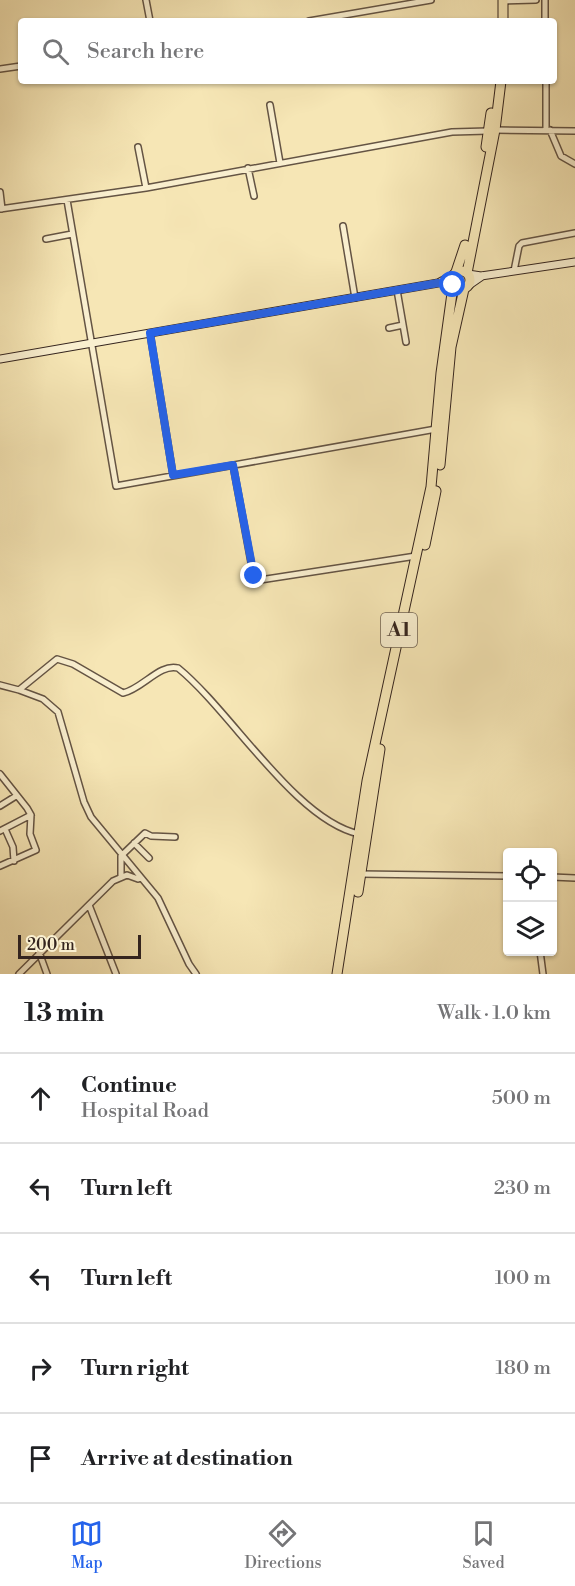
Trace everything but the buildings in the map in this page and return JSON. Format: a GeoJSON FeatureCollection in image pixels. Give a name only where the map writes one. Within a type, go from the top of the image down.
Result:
{"type":"FeatureCollection","features":[{"type":"Feature","properties":{"kind":"highway"},"geometry":{"type":"LineString","coordinates":[[498,18],[501,0]]}},
{"type":"Feature","properties":{"kind":"highway"},"geometry":{"type":"LineString","coordinates":[[501,0],[503,18]]}},
{"type":"Feature","properties":{"kind":"highway"},"geometry":{"type":"LineString","coordinates":[[495,84],[492,130],[454,274],[453,286],[467,287],[470,278],[468,263],[500,84]]}},
{"type":"Feature","properties":{"kind":"highway"},"geometry":{"type":"LineString","coordinates":[[454,274],[469,273]]}},
{"type":"Feature","properties":{"kind":"highway","name":"A1"},"geometry":{"type":"LineString","coordinates":[[337,974],[373,750],[434,471],[436,429],[453,286]]}},
{"type":"Feature","properties":{"kind":"highway","name":"A1"},"geometry":{"type":"LineString","coordinates":[[343,974],[386,720],[436,490],[451,347],[467,287]]}},
{"type":"Feature","properties":{"kind":"street"},"geometry":{"type":"LineString","coordinates":[[146,0],[149,18]]}},
{"type":"Feature","properties":{"kind":"street"},"geometry":{"type":"LineString","coordinates":[[326,18],[431,0]]}},
{"type":"Feature","properties":{"kind":"street"},"geometry":{"type":"LineString","coordinates":[[501,0],[536,0]]}},
{"type":"Feature","properties":{"kind":"street"},"geometry":{"type":"LineString","coordinates":[[545,0],[545,18]]}},
{"type":"Feature","properties":{"kind":"street"},"geometry":{"type":"LineString","coordinates":[[0,61],[1,69],[18,66]]}},
{"type":"Feature","properties":{"kind":"street"},"geometry":{"type":"LineString","coordinates":[[546,84],[548,130],[561,156],[575,165]]}},
{"type":"Feature","properties":{"kind":"street"},"geometry":{"type":"LineString","coordinates":[[270,105],[280,163]]}},
{"type":"Feature","properties":{"kind":"street"},"geometry":{"type":"LineString","coordinates":[[0,192],[1,209],[146,188],[452,132],[575,131]]}},
{"type":"Feature","properties":{"kind":"street"},"geometry":{"type":"LineString","coordinates":[[138,147],[146,188]]}},
{"type":"Feature","properties":{"kind":"street"},"geometry":{"type":"LineString","coordinates":[[248,168],[254,196]]}},
{"type":"Feature","properties":{"kind":"street"},"geometry":{"type":"LineString","coordinates":[[66,200],[116,486],[436,429]]}},
{"type":"Feature","properties":{"kind":"street"},"geometry":{"type":"LineString","coordinates":[[343,226],[355,298]]}},
{"type":"Feature","properties":{"kind":"street"},"geometry":{"type":"LineString","coordinates":[[514,271],[519,246],[522,243],[575,233]]}},
{"type":"Feature","properties":{"kind":"street"},"geometry":{"type":"LineString","coordinates":[[46,239],[72,234]]}},
{"type":"Feature","properties":{"kind":"street"},"geometry":{"type":"LineString","coordinates":[[469,273],[483,276],[575,262]]}},
{"type":"Feature","properties":{"kind":"street"},"geometry":{"type":"LineString","coordinates":[[0,359],[438,283],[454,274]]}},
{"type":"Feature","properties":{"kind":"street"},"geometry":{"type":"LineString","coordinates":[[467,287],[483,276]]}},
{"type":"Feature","properties":{"kind":"street"},"geometry":{"type":"LineString","coordinates":[[438,283],[453,286]]}},
{"type":"Feature","properties":{"kind":"street"},"geometry":{"type":"LineString","coordinates":[[397,290],[406,342]]}},
{"type":"Feature","properties":{"kind":"street"},"geometry":{"type":"LineString","coordinates":[[389,328],[403,325]]}},
{"type":"Feature","properties":{"kind":"street"},"geometry":{"type":"LineString","coordinates":[[150,333],[173,475]]}},
{"type":"Feature","properties":{"kind":"street"},"geometry":{"type":"LineString","coordinates":[[233,465],[254,573],[260,580],[416,556]]}},
{"type":"Feature","properties":{"kind":"street"},"geometry":{"type":"LineString","coordinates":[[18,690],[57,659],[73,664],[123,693],[139,687],[168,667],[176,667],[218,707],[253,748],[314,812],[342,830],[359,834]]}},
{"type":"Feature","properties":{"kind":"street"},"geometry":{"type":"LineString","coordinates":[[0,685],[43,699],[58,712],[84,802],[91,817],[158,898],[196,974]]}},
{"type":"Feature","properties":{"kind":"street"},"geometry":{"type":"LineString","coordinates":[[0,774],[31,815],[30,834],[36,850],[0,866]]}},
{"type":"Feature","properties":{"kind":"street"},"geometry":{"type":"LineString","coordinates":[[0,806],[16,796]]}},
{"type":"Feature","properties":{"kind":"street"},"geometry":{"type":"LineString","coordinates":[[14,861],[13,847],[2,830],[31,815]]}},
{"type":"Feature","properties":{"kind":"street"},"geometry":{"type":"LineString","coordinates":[[121,876],[121,856],[144,832],[151,836],[175,837]]}},
{"type":"Feature","properties":{"kind":"street"},"geometry":{"type":"LineString","coordinates":[[134,843],[149,858]]}},
{"type":"Feature","properties":{"kind":"street"},"geometry":{"type":"LineString","coordinates":[[360,874],[503,876]]}},
{"type":"Feature","properties":{"kind":"street"},"geometry":{"type":"LineString","coordinates":[[19,974],[39,952],[121,876],[134,877],[145,884]]}},
{"type":"Feature","properties":{"kind":"street"},"geometry":{"type":"LineString","coordinates":[[557,877],[575,878]]}},
{"type":"Feature","properties":{"kind":"street"},"geometry":{"type":"LineString","coordinates":[[89,905],[116,974]]}},
{"type":"Feature","properties":{"kind":"street"},"geometry":{"type":"LineString","coordinates":[[39,952],[47,974]]}},
{"type":"Feature","properties":{"kind":"street"},"geometry":{"type":"LineString","coordinates":[[541,956],[543,974]]}},
{"type":"Feature","properties":{"kind":"route"},"geometry":{"type":"LineString","coordinates":[[254,576],[233,465],[173,475],[150,333],[438,283],[453,285]]}}]}
